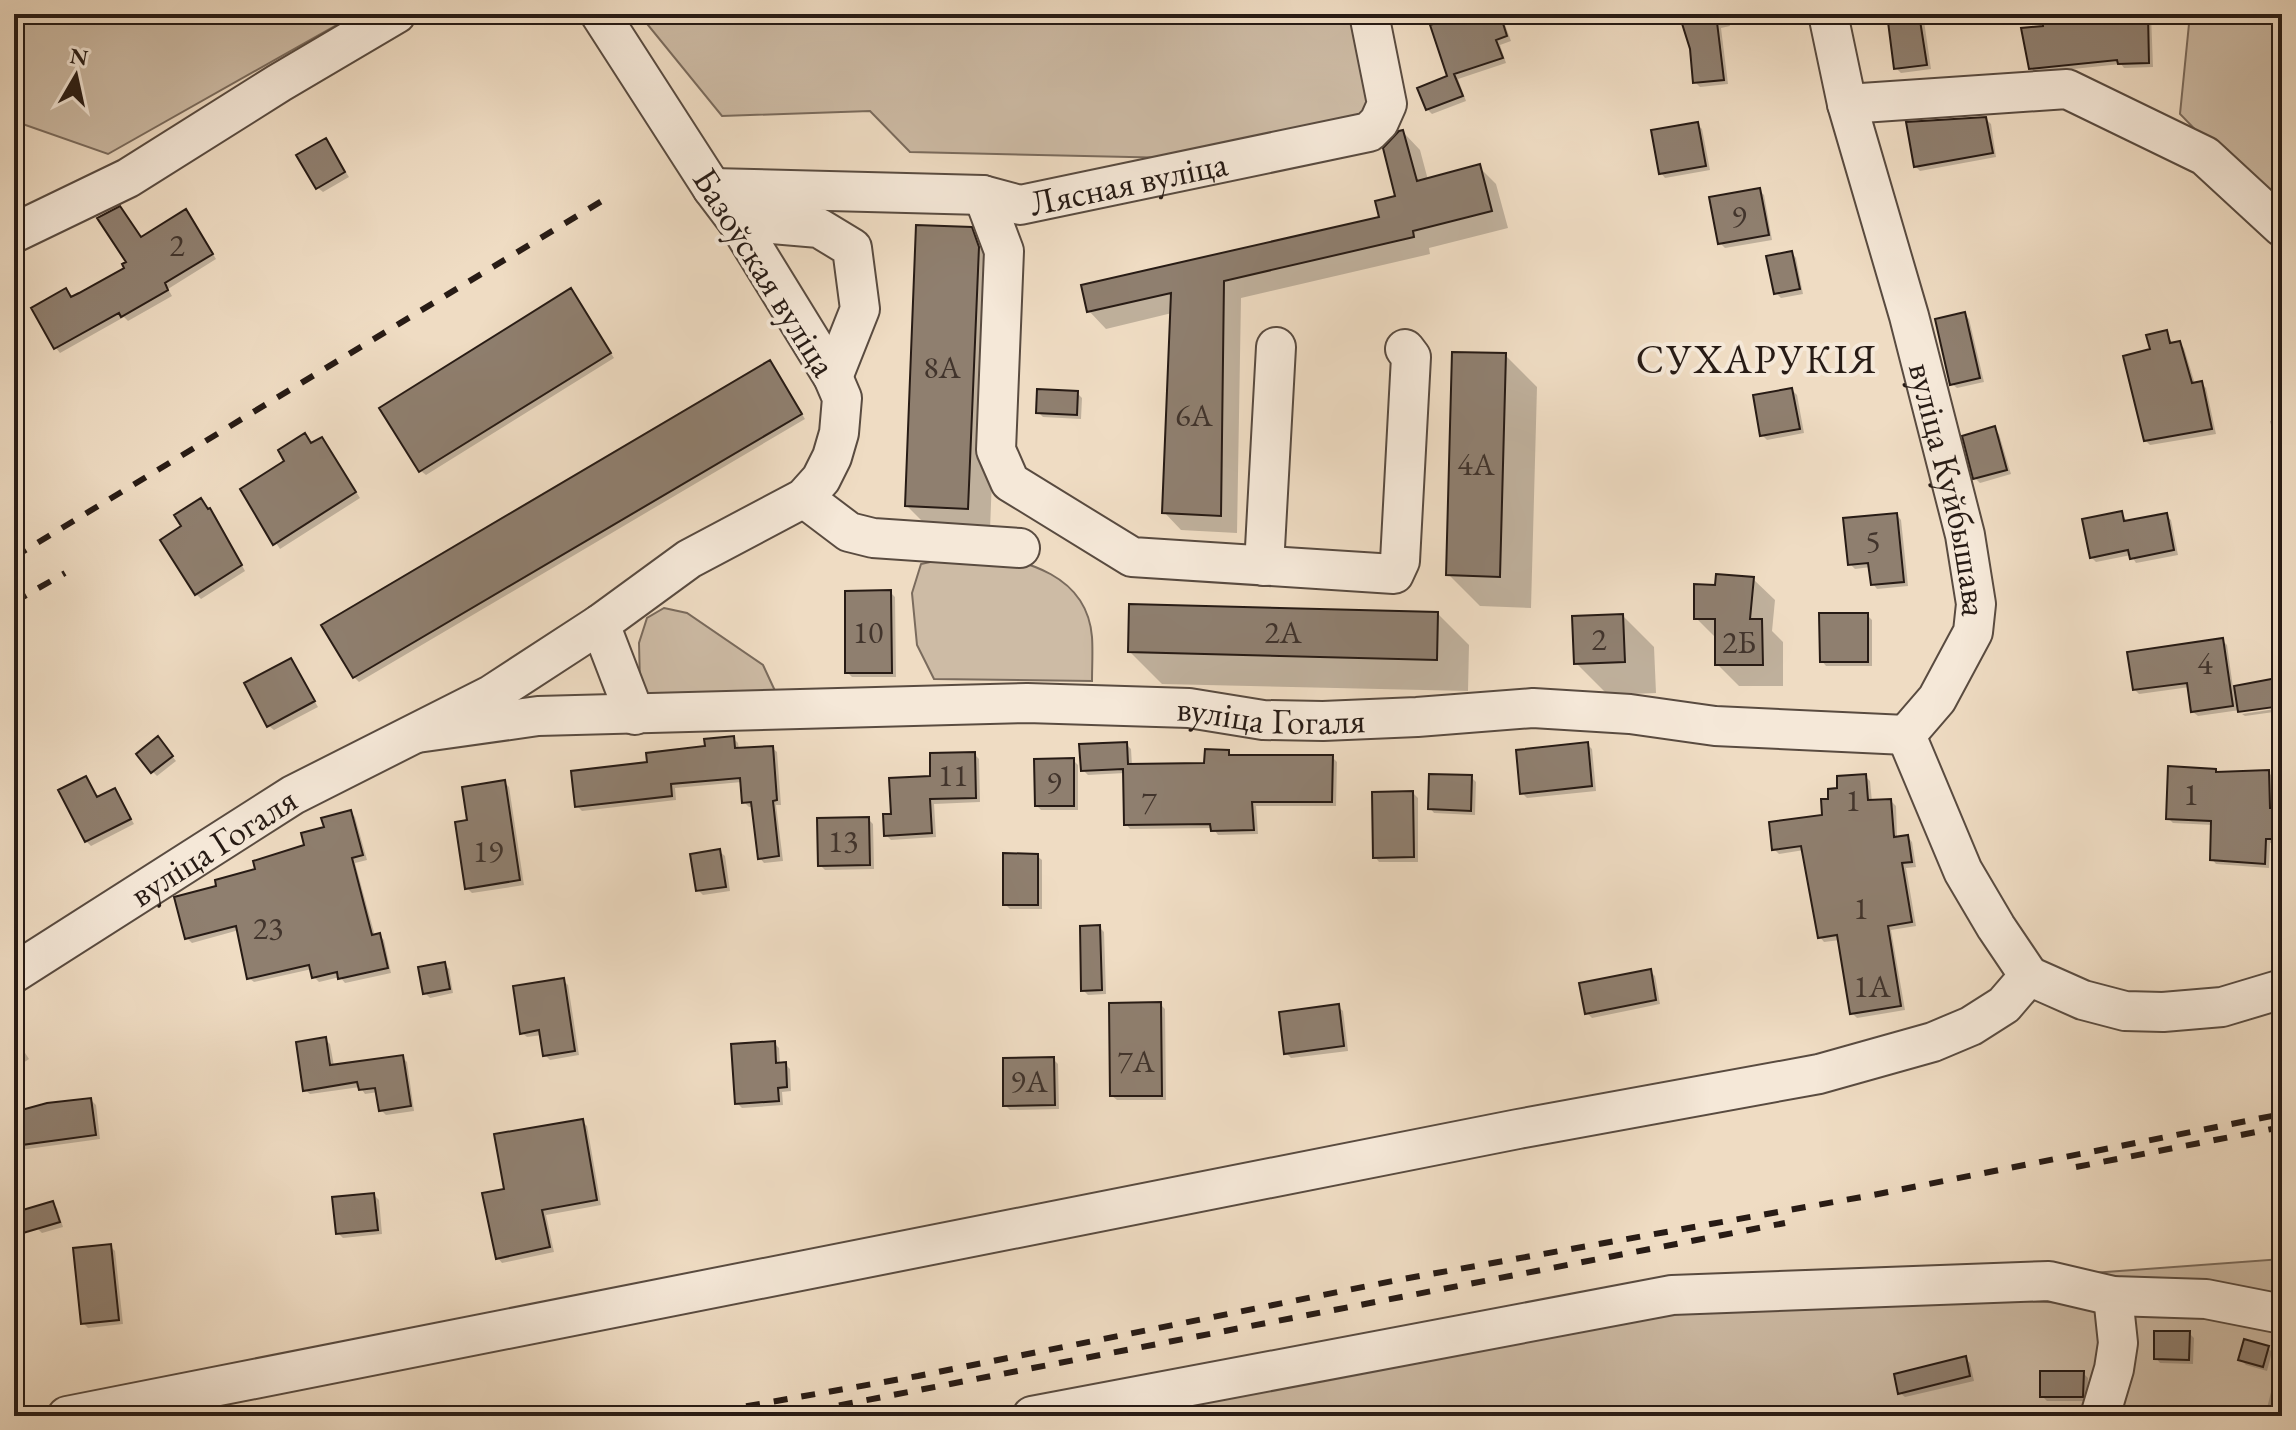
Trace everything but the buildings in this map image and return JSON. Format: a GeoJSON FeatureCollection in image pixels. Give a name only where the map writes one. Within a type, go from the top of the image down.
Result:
{"type":"FeatureCollection","features":[{"type":"Feature","properties":{"kind":"street"},"geometry":{"type":"LineString","coordinates":[[14,233],[128,178],[396,14]]}},
{"type":"Feature","properties":{"kind":"street","name":"Базоўская вуліца"},"geometry":{"type":"LineString","coordinates":[[600,14],[712,188],[737,221],[833,377],[842,398],[839,433],[832,457],[821,479],[804,498],[689,559],[600,624]]}},
{"type":"Feature","properties":{"kind":"street","name":"Лясная вуліца"},"geometry":{"type":"LineString","coordinates":[[712,188],[983,195],[1020,205],[1369,132],[1379,122],[1387,104],[1369,14]]}},
{"type":"Feature","properties":{"kind":"street","name":"вуліца Куйбышава"},"geometry":{"type":"LineString","coordinates":[[1828,14],[1847,104],[1909,316],[1965,535],[1976,604],[1973,632],[1937,699],[1906,735]]}},
{"type":"Feature","properties":{"kind":"street"},"geometry":{"type":"LineString","coordinates":[[1847,104],[2067,89],[2205,156],[2282,227]]}},
{"type":"Feature","properties":{"kind":"street"},"geometry":{"type":"LineString","coordinates":[[983,195],[1004,251],[996,450],[1010,482],[1132,557],[1394,574],[1400,561],[1406,480],[1411,357],[1405,349]]}},
{"type":"Feature","properties":{"kind":"street"},"geometry":{"type":"LineString","coordinates":[[14,206],[38,211],[70,208]]}},
{"type":"Feature","properties":{"kind":"street"},"geometry":{"type":"LineString","coordinates":[[737,221],[819,228],[852,248],[860,309],[833,377]]}},
{"type":"Feature","properties":{"kind":"street"},"geometry":{"type":"LineString","coordinates":[[1264,566],[1276,347]]}},
{"type":"Feature","properties":{"kind":"street"},"geometry":{"type":"LineString","coordinates":[[804,498],[849,532],[873,538],[1020,548]]}},
{"type":"Feature","properties":{"kind":"street"},"geometry":{"type":"LineString","coordinates":[[600,624],[635,715]]}},
{"type":"Feature","properties":{"kind":"street","name":"вуліца Гогаля"},"geometry":{"type":"LineString","coordinates":[[14,973],[293,795],[491,695],[600,624]]}},
{"type":"Feature","properties":{"kind":"street","name":"вуліца Гогаля"},"geometry":{"type":"LineString","coordinates":[[417,733],[538,716],[1027,703],[1189,708],[1263,720],[1323,721],[1533,708],[1630,714],[1715,726],[1906,735]]}},
{"type":"Feature","properties":{"kind":"street"},"geometry":{"type":"LineString","coordinates":[[1906,735],[1963,871],[2029,976],[2083,1000],[2125,1011],[2163,1012],[2222,1007],[2282,989]]}},
{"type":"Feature","properties":{"kind":"street"},"geometry":{"type":"LineString","coordinates":[[67,1416],[1502,1132],[1819,1074],[1933,1042],[1971,1026],[2004,1005],[2029,976]]}},
{"type":"Feature","properties":{"kind":"street"},"geometry":{"type":"LineString","coordinates":[[1032,1416],[1672,1295],[2049,1281],[2102,1292],[2206,1299],[2282,1314]]}},
{"type":"Feature","properties":{"kind":"street"},"geometry":{"type":"LineString","coordinates":[[2100,1416],[2118,1343],[2102,1292]]}},
{"type":"Feature","properties":{"kind":"shaded area"},"geometry":{"type":"Polygon","coordinates":[[[14,14],[356,14],[108,154],[14,121],[14,14]]]}},
{"type":"Feature","properties":{"kind":"shaded area"},"geometry":{"type":"Polygon","coordinates":[[[639,14],[1351,14],[1374,90],[1356,126],[1175,158],[910,152],[870,111],[722,116],[639,14]]]}},
{"type":"Feature","properties":{"kind":"shaded area"},"geometry":{"type":"Polygon","coordinates":[[[2190,14],[2282,14],[2282,219],[2180,114],[2190,14]]]}},
{"type":"Feature","properties":{"kind":"shaded area"},"geometry":{"type":"Polygon","coordinates":[[[976,552],[1015,560],[1051,574],[1079,598],[1088,616],[1092,637],[1092,681],[934,679],[917,645],[912,593],[921,564],[976,552]]]}},
{"type":"Feature","properties":{"kind":"shaded area"},"geometry":{"type":"Polygon","coordinates":[[[664,608],[687,613],[763,665],[776,693],[656,704],[640,683],[639,643],[647,618],[664,608]]]}},
{"type":"Feature","properties":{"kind":"shaded area"},"geometry":{"type":"Polygon","coordinates":[[[2282,1259],[2282,1416],[1097,1416],[1670,1309],[1914,1296],[2068,1303],[2092,1273],[2282,1259]]]}},
{"type":"Feature","properties":{"kind":"railway"},"geometry":{"type":"LineString","coordinates":[[14,557],[610,196]]}},
{"type":"Feature","properties":{"kind":"railway"},"geometry":{"type":"LineString","coordinates":[[14,602],[65,573]]}},
{"type":"Feature","properties":{"kind":"railway"},"geometry":{"type":"LineString","coordinates":[[691,1416],[918,1376],[1403,1279],[1873,1195],[2282,1114]]}},
{"type":"Feature","properties":{"kind":"railway"},"geometry":{"type":"LineString","coordinates":[[2076,1167],[2282,1127]]}},
{"type":"Feature","properties":{"kind":"railway"},"geometry":{"type":"LineString","coordinates":[[784,1416],[1785,1223]]}},
{"type":"Feature","properties":{"kind":"district","name":"СУХАРУКІЯ"},"geometry":{"type":"Point","coordinates":[1757,359]}}]}
